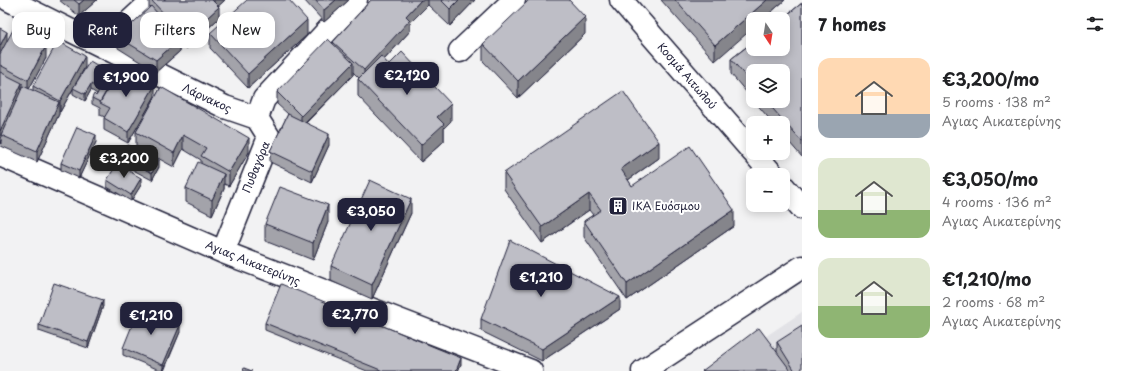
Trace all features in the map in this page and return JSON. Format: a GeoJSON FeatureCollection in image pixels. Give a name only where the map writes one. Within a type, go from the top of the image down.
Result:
{"type":"FeatureCollection","features":[{"type":"Feature","properties":{"kind":"street","name":"Λάρνακος"},"geometry":{"type":"LineString","coordinates":[[9,0],[73,31]]}},
{"type":"Feature","properties":{"kind":"street"},"geometry":{"type":"LineString","coordinates":[[132,19],[153,0]]}},
{"type":"Feature","properties":{"kind":"street"},"geometry":{"type":"LineString","coordinates":[[256,118],[264,99],[356,0]]}},
{"type":"Feature","properties":{"kind":"street"},"geometry":{"type":"LineString","coordinates":[[460,52],[514,0]]}},
{"type":"Feature","properties":{"kind":"street","name":"Κοσμά Αιτωλού"},"geometry":{"type":"LineString","coordinates":[[621,0],[746,143]]}},
{"type":"Feature","properties":{"kind":"street","name":"Λάρνακος"},"geometry":{"type":"LineString","coordinates":[[107,48],[224,107],[256,118]]}},
{"type":"Feature","properties":{"kind":"street","name":"Πυθαγόρα"},"geometry":{"type":"LineString","coordinates":[[223,252],[269,137],[256,118]]}},
{"type":"Feature","properties":{"kind":"street","name":"Αγιας Αικατερίνης"},"geometry":{"type":"LineString","coordinates":[[0,155],[223,252],[531,371]]}},
{"type":"Feature","properties":{"kind":"street","name":"Κοσμά Αιτωλού"},"geometry":{"type":"LineString","coordinates":[[761,160],[768,168]]}},
{"type":"Feature","properties":{"kind":"street"},"geometry":{"type":"LineString","coordinates":[[790,194],[802,208]]}},
{"type":"Feature","properties":{"kind":"street"},"geometry":{"type":"LineString","coordinates":[[643,371],[802,267]]}},
{"type":"Feature","properties":{"kind":"shaded area"},"geometry":{"type":"Polygon","coordinates":[[[802,312],[802,371],[714,371],[802,312]]]}},
{"type":"Feature","properties":{"kind":"building"},"geometry":{"type":"Polygon","coordinates":[[[74,0],[84,0],[79,4],[74,0]]]}},
{"type":"Feature","properties":{"kind":"building"},"geometry":{"type":"Polygon","coordinates":[[[151,0],[212,0],[219,7],[209,16],[209,12],[162,12],[151,0]]]}},
{"type":"Feature","properties":{"kind":"building"},"geometry":{"type":"Polygon","coordinates":[[[247,0],[289,0],[307,20],[248,74],[224,48],[275,48],[275,12],[234,12],[247,0]]]}},
{"type":"Feature","properties":{"kind":"building"},"geometry":{"type":"Polygon","coordinates":[[[315,0],[336,0],[324,10],[315,0]]]}},
{"type":"Feature","properties":{"kind":"building"},"geometry":{"type":"Polygon","coordinates":[[[371,0],[421,0],[406,16],[410,20],[364,70],[333,42],[371,0]]]}},
{"type":"Feature","properties":{"kind":"building"},"geometry":{"type":"Polygon","coordinates":[[[441,0],[459,0],[450,9],[441,0]]]}},
{"type":"Feature","properties":{"kind":"building"},"geometry":{"type":"Polygon","coordinates":[[[529,0],[569,0],[585,17],[518,81],[483,44],[529,0]]]}},
{"type":"Feature","properties":{"kind":"building"},"geometry":{"type":"Polygon","coordinates":[[[675,0],[767,0],[753,12],[746,12],[746,18],[715,45],[675,0]]]}},
{"type":"Feature","properties":{"kind":"building"},"geometry":{"type":"Polygon","coordinates":[[[802,3],[802,142],[790,128],[790,116],[779,116],[772,108],[790,108],[790,64],[746,64],[746,77],[731,59],[746,47],[746,56],[790,56],[790,13],[802,3]]]}},
{"type":"Feature","properties":{"kind":"building"},"geometry":{"type":"Polygon","coordinates":[[[151,6],[156,12],[145,12],[151,6]]]}},
{"type":"Feature","properties":{"kind":"building"},"geometry":{"type":"Polygon","coordinates":[[[140,16],[140,48],[170,48],[156,60],[132,45],[132,24],[140,16]]]}},
{"type":"Feature","properties":{"kind":"building"},"geometry":{"type":"Polygon","coordinates":[[[217,27],[217,41],[210,33],[217,27]]]}},
{"type":"Feature","properties":{"kind":"building"},"geometry":{"type":"Polygon","coordinates":[[[0,28],[7,32],[0,46],[0,28]]]}},
{"type":"Feature","properties":{"kind":"building"},"geometry":{"type":"Polygon","coordinates":[[[12,32],[12,48],[45,48],[28,80],[0,65],[0,54],[12,32]]]}},
{"type":"Feature","properties":{"kind":"building"},"geometry":{"type":"Polygon","coordinates":[[[328,39],[353,63],[301,116],[277,92],[328,39]]]}},
{"type":"Feature","properties":{"kind":"building"},"geometry":{"type":"Polygon","coordinates":[[[65,45],[85,56],[60,101],[33,86],[54,48],[65,48],[65,45]]]}},
{"type":"Feature","properties":{"kind":"building"},"geometry":{"type":"Polygon","coordinates":[[[402,52],[451,104],[437,117],[444,124],[421,145],[358,79],[381,56],[389,65],[402,52]]]}},
{"type":"Feature","properties":{"kind":"building"},"geometry":{"type":"Polygon","coordinates":[[[90,61],[115,76],[100,102],[92,98],[94,94],[96,96],[100,89],[91,84],[85,94],[73,88],[90,61]]]}},
{"type":"Feature","properties":{"kind":"building"},"geometry":{"type":"Polygon","coordinates":[[[121,66],[155,85],[128,132],[104,118],[110,108],[100,103],[121,66]]]}},
{"type":"Feature","properties":{"kind":"building"},"geometry":{"type":"Polygon","coordinates":[[[0,72],[22,83],[0,131],[0,72]]]}},
{"type":"Feature","properties":{"kind":"building"},"geometry":{"type":"Polygon","coordinates":[[[23,86],[59,102],[37,151],[1,135],[23,86]]]}},
{"type":"Feature","properties":{"kind":"building"},"geometry":{"type":"Polygon","coordinates":[[[161,87],[249,138],[229,172],[201,156],[206,148],[183,135],[174,153],[136,132],[161,87]]]}},
{"type":"Feature","properties":{"kind":"building","name":"ΙΚΑ Ευόσμου"},"geometry":{"type":"Polygon","coordinates":[[[623,91],[659,142],[621,169],[632,186],[690,146],[734,210],[627,284],[584,221],[601,210],[589,194],[542,227],[504,173],[623,91]]]}},
{"type":"Feature","properties":{"kind":"building"},"geometry":{"type":"Polygon","coordinates":[[[288,114],[329,134],[312,171],[270,151],[288,114]]]}},
{"type":"Feature","properties":{"kind":"building"},"geometry":{"type":"Polygon","coordinates":[[[77,127],[96,135],[79,171],[61,163],[77,127]]]}},
{"type":"Feature","properties":{"kind":"building"},"geometry":{"type":"Polygon","coordinates":[[[128,145],[159,160],[152,173],[122,158],[128,145]]]}},
{"type":"Feature","properties":{"kind":"building"},"geometry":{"type":"Polygon","coordinates":[[[198,162],[224,174],[212,200],[186,188],[198,162]]]}},
{"type":"Feature","properties":{"kind":"building"},"geometry":{"type":"Polygon","coordinates":[[[117,164],[141,178],[131,195],[107,180],[117,164]]]}},
{"type":"Feature","properties":{"kind":"building"},"geometry":{"type":"Polygon","coordinates":[[[370,180],[411,199],[372,285],[331,266],[370,180]]]}},
{"type":"Feature","properties":{"kind":"building"},"geometry":{"type":"Polygon","coordinates":[[[280,187],[328,205],[313,243],[265,224],[280,187]]]}},
{"type":"Feature","properties":{"kind":"building"},"geometry":{"type":"Polygon","coordinates":[[[510,240],[620,297],[542,349],[481,319],[510,240]]]}},
{"type":"Feature","properties":{"kind":"building"},"geometry":{"type":"Polygon","coordinates":[[[54,283],[103,300],[88,342],[39,325],[54,283]]]}},
{"type":"Feature","properties":{"kind":"building"},"geometry":{"type":"Polygon","coordinates":[[[281,284],[461,358],[456,371],[383,371],[265,323],[281,284]]]}},
{"type":"Feature","properties":{"kind":"building"},"geometry":{"type":"Polygon","coordinates":[[[139,308],[180,325],[163,365],[123,348],[139,308]]]}},
{"type":"Feature","properties":{"kind":"building"},"geometry":{"type":"Polygon","coordinates":[[[802,326],[802,369],[795,371],[777,342],[802,326]]]}},
{"type":"Feature","properties":{"kind":"building"},"geometry":{"type":"Polygon","coordinates":[[[759,328],[791,371],[702,371],[759,328]]]}},
{"type":"Feature","properties":{"kind":"building"},"geometry":{"type":"Polygon","coordinates":[[[244,368],[252,371],[243,371],[244,368]]]}},
{"type":"Feature","properties":{"kind":"place","name":"ΙΚΑ Ευόσμου"},"geometry":{"type":"Point","coordinates":[618,206]}}]}
